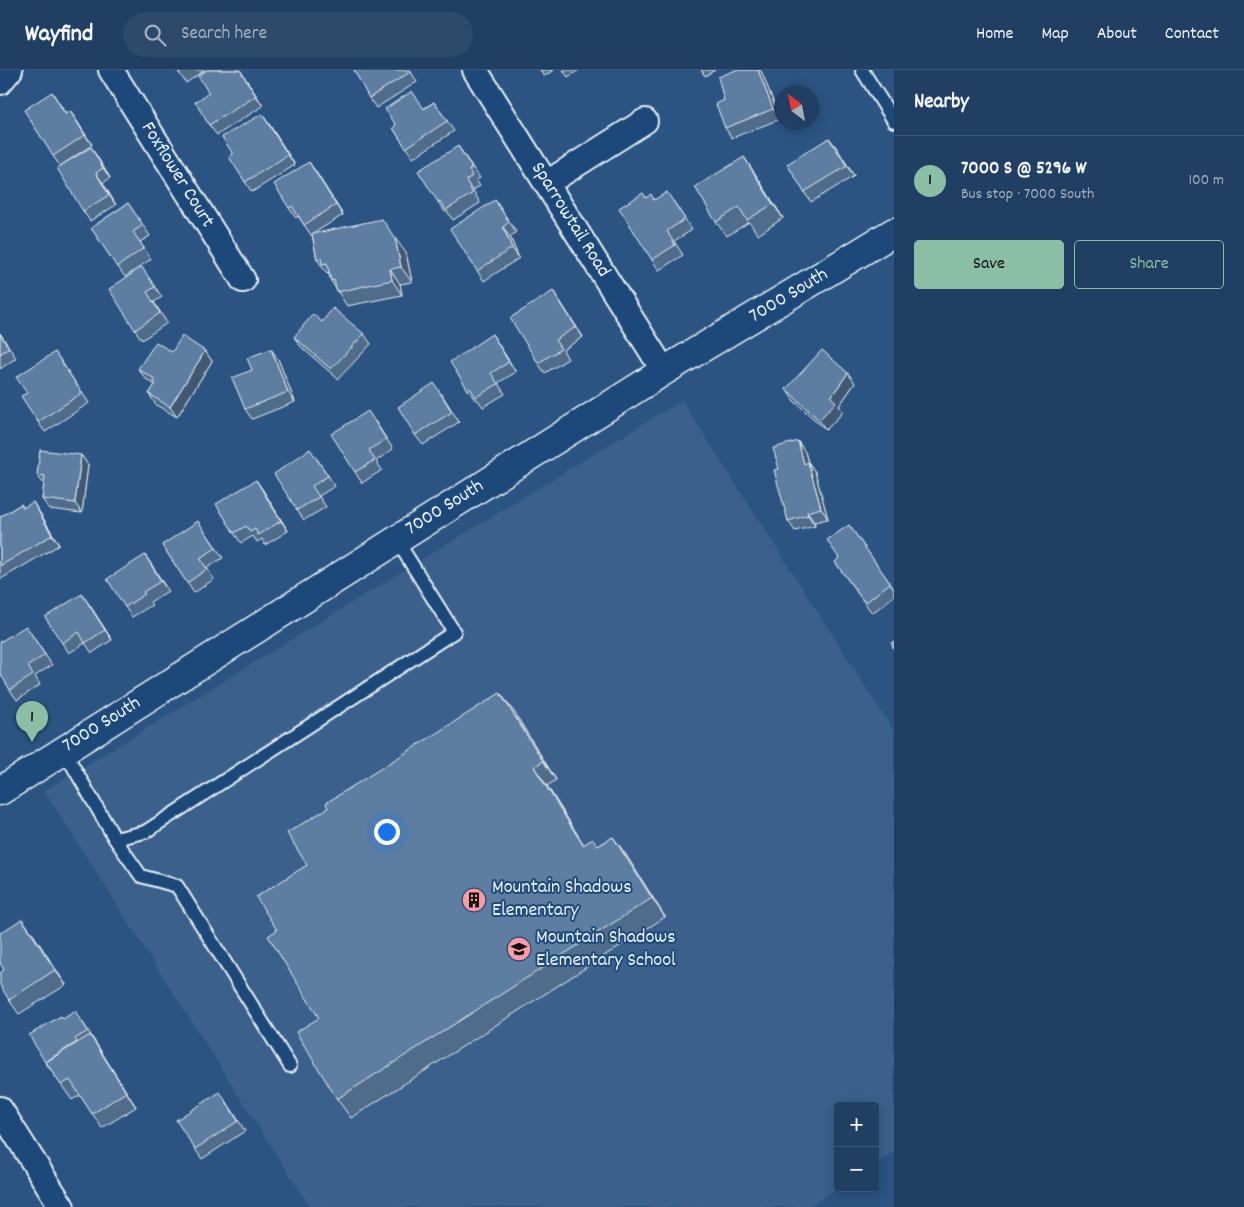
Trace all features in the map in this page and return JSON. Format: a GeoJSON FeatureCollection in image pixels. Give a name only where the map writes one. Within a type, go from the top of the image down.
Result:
{"type":"FeatureCollection","features":[{"type":"Feature","properties":{"kind":"street"},"geometry":{"type":"LineString","coordinates":[[0,82],[10,70]]}},
{"type":"Feature","properties":{"kind":"street","name":"Foxflower Court"},"geometry":{"type":"LineString","coordinates":[[111,70],[243,280]]}},
{"type":"Feature","properties":{"kind":"street","name":"Sparrowtail Road"},"geometry":{"type":"LineString","coordinates":[[476,70],[664,371]]}},
{"type":"Feature","properties":{"kind":"street"},"geometry":{"type":"LineString","coordinates":[[547,183],[645,121]]}},
{"type":"Feature","properties":{"kind":"street","name":"7000 South"},"geometry":{"type":"LineString","coordinates":[[0,792],[63,749],[664,371],[894,232]]}},
{"type":"Feature","properties":{"kind":"street"},"geometry":{"type":"LineString","coordinates":[[0,1109],[62,1207]]}},
{"type":"Feature","properties":{"kind":"lane"},"geometry":{"type":"LineString","coordinates":[[862,70],[894,121]]}},
{"type":"Feature","properties":{"kind":"lane"},"geometry":{"type":"LineString","coordinates":[[115,839],[144,832],[454,632],[396,539]]}},
{"type":"Feature","properties":{"kind":"lane"},"geometry":{"type":"LineString","coordinates":[[63,749],[115,839],[141,876],[177,886],[290,1066]]}},
{"type":"Feature","properties":{"kind":"shaded area","name":"Mountain Shadows Elementary School"},"geometry":{"type":"Polygon","coordinates":[[[682,400],[894,731],[894,1152],[879,1161],[879,1102],[834,1102],[834,1191],[808,1207],[310,1207],[44,791],[682,400]]]}},
{"type":"Feature","properties":{"kind":"building"},"geometry":{"type":"Polygon","coordinates":[[[207,70],[240,70],[256,96],[209,125],[195,102],[209,93],[198,76],[207,70]]]}},
{"type":"Feature","properties":{"kind":"building"},"geometry":{"type":"Polygon","coordinates":[[[354,70],[409,70],[410,72],[369,98],[354,70]]]}},
{"type":"Feature","properties":{"kind":"building"},"geometry":{"type":"Polygon","coordinates":[[[736,70],[758,70],[773,109],[725,128],[716,104],[724,100],[718,77],[736,70]]]}},
{"type":"Feature","properties":{"kind":"building"},"geometry":{"type":"Polygon","coordinates":[[[412,91],[424,109],[434,102],[447,121],[406,148],[393,128],[396,125],[385,109],[412,91]]]}},
{"type":"Feature","properties":{"kind":"building"},"geometry":{"type":"Polygon","coordinates":[[[52,92],[65,114],[70,111],[85,135],[53,156],[24,110],[52,92]]]}},
{"type":"Feature","properties":{"kind":"building"},"geometry":{"type":"Polygon","coordinates":[[[262,114],[288,155],[245,182],[229,157],[233,154],[222,137],[262,114]]]}},
{"type":"Feature","properties":{"kind":"building"},"geometry":{"type":"Polygon","coordinates":[[[829,138],[847,166],[804,192],[787,164],[829,138]]]}},
{"type":"Feature","properties":{"kind":"building"},"geometry":{"type":"Polygon","coordinates":[[[458,146],[472,168],[469,170],[472,176],[466,180],[473,193],[446,210],[440,201],[438,202],[418,171],[458,146]]]}},
{"type":"Feature","properties":{"kind":"building"},"geometry":{"type":"Polygon","coordinates":[[[91,147],[103,168],[96,173],[109,195],[83,211],[57,168],[91,147]]]}},
{"type":"Feature","properties":{"kind":"building"},"geometry":{"type":"Polygon","coordinates":[[[744,157],[773,204],[747,220],[739,207],[716,222],[695,187],[744,157]]]}},
{"type":"Feature","properties":{"kind":"building"},"geometry":{"type":"Polygon","coordinates":[[[309,162],[336,205],[304,225],[292,206],[289,208],[274,184],[309,162]]]}},
{"type":"Feature","properties":{"kind":"building"},"geometry":{"type":"Polygon","coordinates":[[[667,192],[685,219],[667,231],[675,245],[652,260],[619,208],[643,193],[646,198],[651,194],[654,200],[667,192]]]}},
{"type":"Feature","properties":{"kind":"building"},"geometry":{"type":"Polygon","coordinates":[[[495,200],[509,222],[503,227],[512,248],[477,271],[450,229],[495,200]]]}},
{"type":"Feature","properties":{"kind":"building"},"geometry":{"type":"Polygon","coordinates":[[[128,203],[143,225],[133,232],[144,248],[117,267],[91,228],[128,203]]]}},
{"type":"Feature","properties":{"kind":"building"},"geometry":{"type":"Polygon","coordinates":[[[382,219],[395,238],[401,267],[390,269],[392,280],[337,292],[334,280],[331,281],[327,263],[322,264],[321,258],[317,259],[312,234],[382,219]]]}},
{"type":"Feature","properties":{"kind":"building"},"geometry":{"type":"Polygon","coordinates":[[[142,267],[155,287],[147,292],[160,313],[135,330],[109,289],[142,267]]]}},
{"type":"Feature","properties":{"kind":"building"},"geometry":{"type":"Polygon","coordinates":[[[553,291],[576,327],[555,340],[561,349],[538,363],[510,318],[553,291]]]}},
{"type":"Feature","properties":{"kind":"building"},"geometry":{"type":"Polygon","coordinates":[[[333,308],[364,334],[331,369],[294,337],[313,314],[322,322],[333,308]]]}},
{"type":"Feature","properties":{"kind":"building"},"geometry":{"type":"Polygon","coordinates":[[[0,334],[9,348],[0,354],[0,334]]]}},
{"type":"Feature","properties":{"kind":"building"},"geometry":{"type":"Polygon","coordinates":[[[492,334],[509,362],[491,373],[498,384],[476,397],[470,388],[468,390],[450,362],[492,334]]]}},
{"type":"Feature","properties":{"kind":"building"},"geometry":{"type":"Polygon","coordinates":[[[182,336],[205,351],[170,407],[149,394],[156,383],[153,381],[155,379],[138,369],[156,342],[172,352],[182,336]]]}},
{"type":"Feature","properties":{"kind":"building"},"geometry":{"type":"Polygon","coordinates":[[[271,349],[288,392],[245,409],[232,378],[252,370],[247,358],[271,349]]]}},
{"type":"Feature","properties":{"kind":"building"},"geometry":{"type":"Polygon","coordinates":[[[822,350],[848,373],[831,397],[836,402],[819,420],[786,389],[822,350]]]}},
{"type":"Feature","properties":{"kind":"building"},"geometry":{"type":"Polygon","coordinates":[[[55,352],[82,393],[38,422],[21,396],[27,393],[16,377],[55,352]]]}},
{"type":"Feature","properties":{"kind":"building"},"geometry":{"type":"Polygon","coordinates":[[[434,383],[452,412],[415,435],[398,407],[434,383]]]}},
{"type":"Feature","properties":{"kind":"building"},"geometry":{"type":"Polygon","coordinates":[[[368,411],[386,439],[369,450],[375,460],[355,472],[331,434],[368,411]]]}},
{"type":"Feature","properties":{"kind":"building"},"geometry":{"type":"Polygon","coordinates":[[[798,441],[804,464],[808,462],[821,508],[807,512],[808,515],[788,521],[774,470],[779,469],[773,448],[798,441]]]}},
{"type":"Feature","properties":{"kind":"building"},"geometry":{"type":"Polygon","coordinates":[[[310,449],[328,476],[312,486],[319,497],[297,510],[274,474],[310,449]]]}},
{"type":"Feature","properties":{"kind":"building"},"geometry":{"type":"Polygon","coordinates":[[[40,450],[81,455],[75,503],[42,499],[45,476],[37,475],[40,450]]]}},
{"type":"Feature","properties":{"kind":"building"},"geometry":{"type":"Polygon","coordinates":[[[256,480],[281,521],[258,535],[255,529],[250,532],[246,526],[234,533],[216,504],[256,480]]]}},
{"type":"Feature","properties":{"kind":"building"},"geometry":{"type":"Polygon","coordinates":[[[33,502],[52,535],[0,566],[0,517],[21,504],[23,508],[33,502]]]}},
{"type":"Feature","properties":{"kind":"building"},"geometry":{"type":"Polygon","coordinates":[[[198,521],[216,548],[200,558],[207,569],[187,583],[162,545],[198,521]]]}},
{"type":"Feature","properties":{"kind":"building"},"geometry":{"type":"Polygon","coordinates":[[[849,525],[890,583],[865,603],[835,562],[839,558],[827,540],[849,525]]]}},
{"type":"Feature","properties":{"kind":"building"},"geometry":{"type":"Polygon","coordinates":[[[145,555],[161,581],[143,592],[145,594],[125,607],[107,579],[145,555]]]}},
{"type":"Feature","properties":{"kind":"building"},"geometry":{"type":"Polygon","coordinates":[[[82,594],[105,630],[85,643],[79,632],[62,643],[45,617],[82,594]]]}},
{"type":"Feature","properties":{"kind":"building"},"geometry":{"type":"Polygon","coordinates":[[[26,626],[45,655],[28,666],[33,675],[10,690],[0,673],[0,642],[26,626]]]}},
{"type":"Feature","properties":{"kind":"building","name":"Mountain Shadows Elementary"},"geometry":{"type":"Polygon","coordinates":[[[500,693],[543,761],[534,767],[583,845],[593,839],[598,846],[613,837],[652,898],[337,1099],[296,1032],[319,1018],[268,936],[277,930],[256,897],[307,865],[287,833],[328,808],[326,803],[500,693]]]}},
{"type":"Feature","properties":{"kind":"building"},"geometry":{"type":"Polygon","coordinates":[[[22,919],[55,970],[9,1000],[0,985],[0,973],[4,970],[0,963],[0,933],[22,919]]]}},
{"type":"Feature","properties":{"kind":"building"},"geometry":{"type":"Polygon","coordinates":[[[75,1011],[88,1031],[75,1039],[77,1042],[45,1062],[29,1035],[61,1016],[63,1019],[75,1011]]]}},
{"type":"Feature","properties":{"kind":"building"},"geometry":{"type":"Polygon","coordinates":[[[90,1035],[126,1092],[92,1114],[70,1080],[61,1085],[46,1062],[90,1035]]]}},
{"type":"Feature","properties":{"kind":"building"},"geometry":{"type":"Polygon","coordinates":[[[220,1092],[238,1121],[195,1149],[176,1120],[220,1092]]]}},
{"type":"Feature","properties":{"kind":"place","name":"7000 S @ 5296 W"},"geometry":{"type":"Point","coordinates":[32,742]}},
{"type":"Feature","properties":{"kind":"place","name":"Mountain Shadows Elementary"},"geometry":{"type":"Point","coordinates":[474,900]}},
{"type":"Feature","properties":{"kind":"place","name":"Mountain Shadows Elementary School"},"geometry":{"type":"Point","coordinates":[519,949]}}]}
